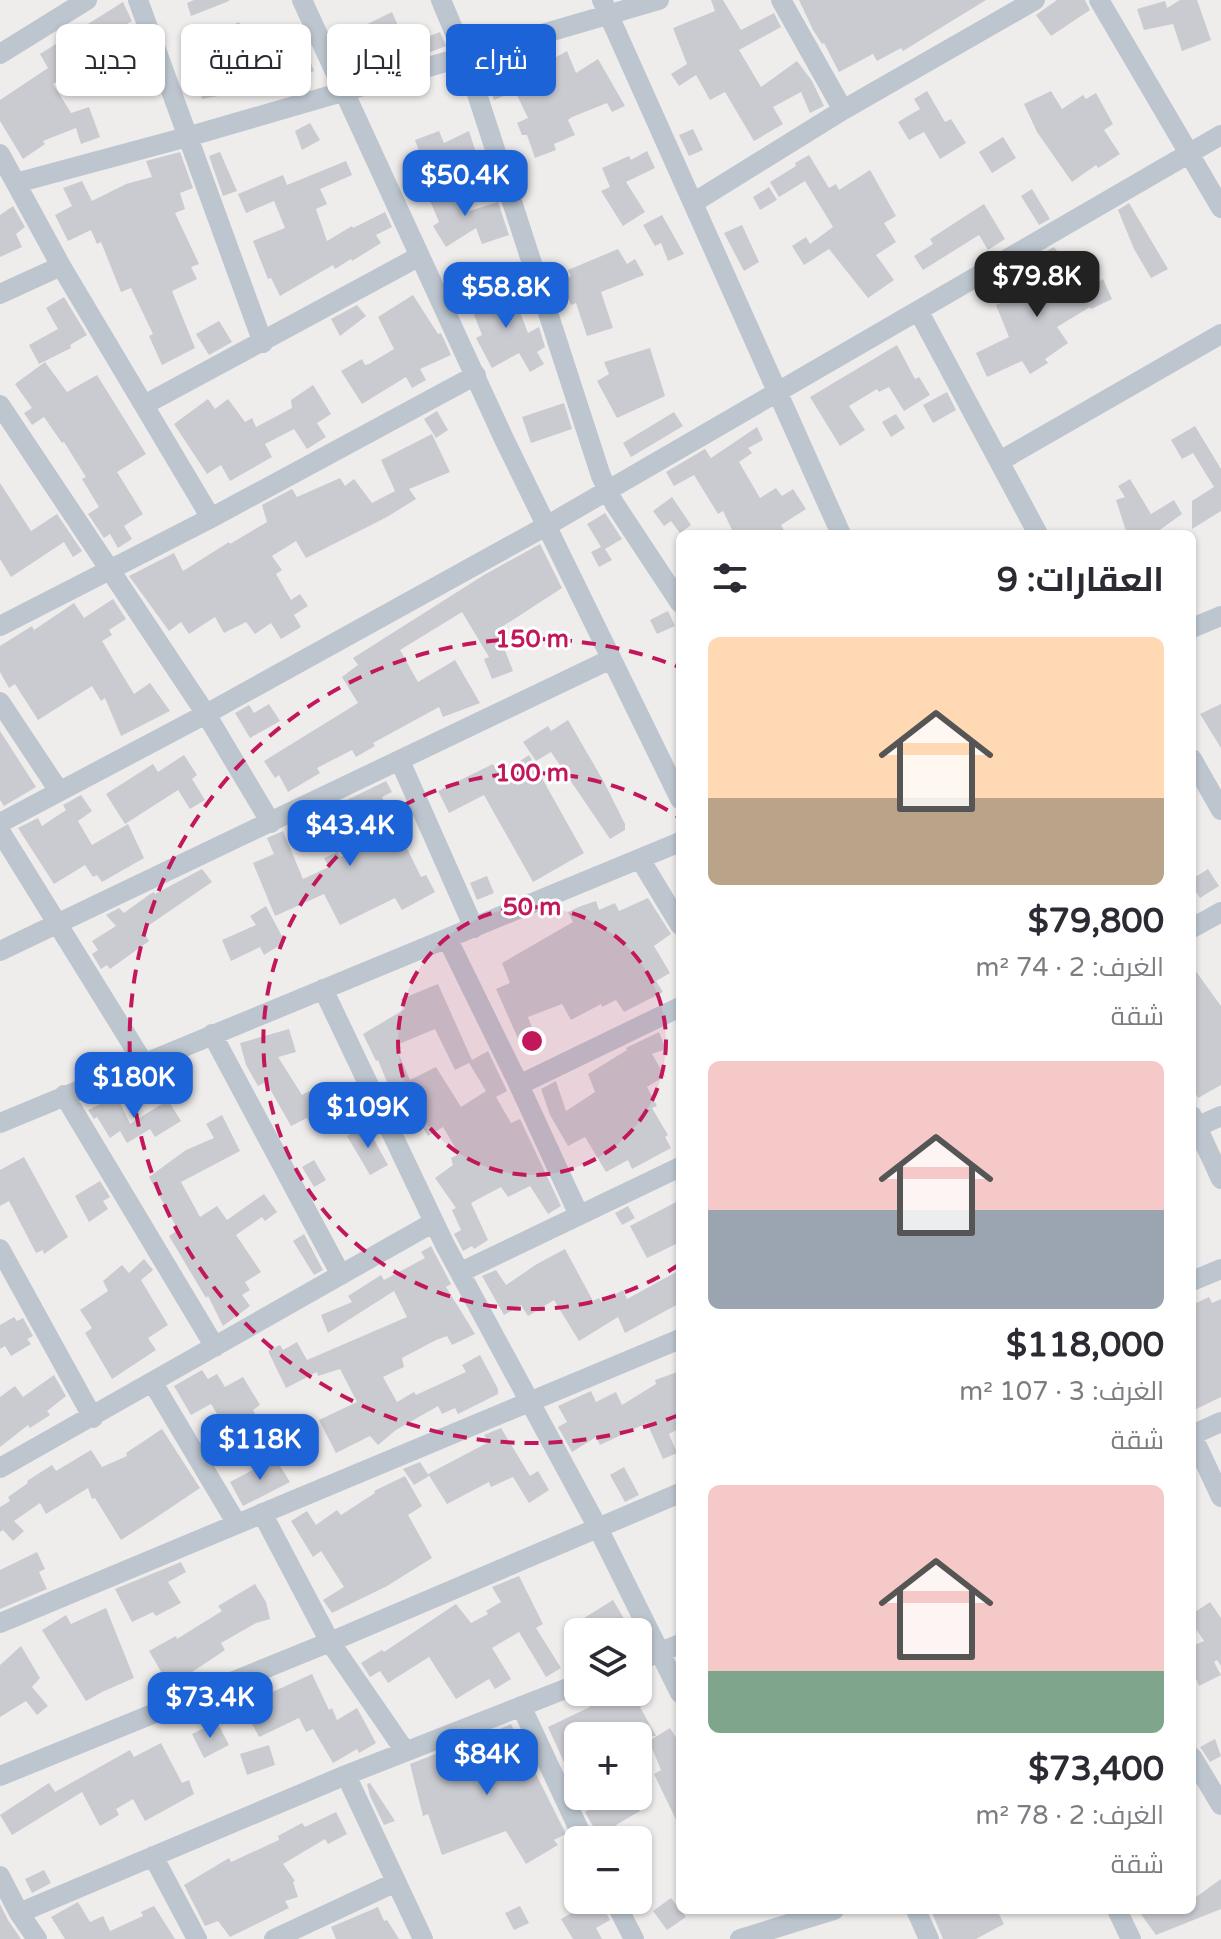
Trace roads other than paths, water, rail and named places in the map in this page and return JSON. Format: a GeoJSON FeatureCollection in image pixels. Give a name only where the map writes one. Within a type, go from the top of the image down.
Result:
{"type":"FeatureCollection","features":[{"type":"Feature","properties":{"kind":"street"},"geometry":{"type":"LineString","coordinates":[[0,54],[87,0]]}},
{"type":"Feature","properties":{"kind":"street"},"geometry":{"type":"LineString","coordinates":[[138,0],[263,343]]}},
{"type":"Feature","properties":{"kind":"street"},"geometry":{"type":"LineString","coordinates":[[302,0],[327,55]]}},
{"type":"Feature","properties":{"kind":"street"},"geometry":{"type":"LineString","coordinates":[[441,0],[451,24]]}},
{"type":"Feature","properties":{"kind":"street"},"geometry":{"type":"LineString","coordinates":[[556,24],[605,7],[659,0]]}},
{"type":"Feature","properties":{"kind":"street"},"geometry":{"type":"LineString","coordinates":[[781,0],[843,110]]}},
{"type":"Feature","properties":{"kind":"street"},"geometry":{"type":"LineString","coordinates":[[693,203],[843,110],[1035,0]]}},
{"type":"Feature","properties":{"kind":"street"},"geometry":{"type":"LineString","coordinates":[[1099,0],[1221,208]]}},
{"type":"Feature","properties":{"kind":"street"},"geometry":{"type":"LineString","coordinates":[[605,7],[839,530]]}},
{"type":"Feature","properties":{"kind":"street"},"geometry":{"type":"LineString","coordinates":[[16,183],[327,96]]}},
{"type":"Feature","properties":{"kind":"street"},"geometry":{"type":"LineString","coordinates":[[345,96],[504,439],[676,791]]}},
{"type":"Feature","properties":{"kind":"street"},"geometry":{"type":"LineString","coordinates":[[478,96],[607,491],[676,597]]}},
{"type":"Feature","properties":{"kind":"street"},"geometry":{"type":"LineString","coordinates":[[0,823],[206,714],[548,525],[1221,135]]}},
{"type":"Feature","properties":{"kind":"street"},"geometry":{"type":"LineString","coordinates":[[0,154],[61,266],[211,518]]}},
{"type":"Feature","properties":{"kind":"street"},"geometry":{"type":"LineString","coordinates":[[144,405],[420,256]]}},
{"type":"Feature","properties":{"kind":"street"},"geometry":{"type":"LineString","coordinates":[[0,294],[61,266]]}},
{"type":"Feature","properties":{"kind":"street"},"geometry":{"type":"LineString","coordinates":[[919,312],[1036,530]]}},
{"type":"Feature","properties":{"kind":"street"},"geometry":{"type":"LineString","coordinates":[[1000,461],[1221,334]]}},
{"type":"Feature","properties":{"kind":"street"},"geometry":{"type":"LineString","coordinates":[[0,626],[211,518],[476,375]]}},
{"type":"Feature","properties":{"kind":"street"},"geometry":{"type":"LineString","coordinates":[[0,405],[206,714],[271,823]]}},
{"type":"Feature","properties":{"kind":"street"},"geometry":{"type":"LineString","coordinates":[[1196,626],[1221,616]]}},
{"type":"Feature","properties":{"kind":"street"},"geometry":{"type":"LineString","coordinates":[[0,951],[611,659]]}},
{"type":"Feature","properties":{"kind":"street"},"geometry":{"type":"LineString","coordinates":[[0,702],[59,791]]}},
{"type":"Feature","properties":{"kind":"street"},"geometry":{"type":"LineString","coordinates":[[400,761],[474,928]]}},
{"type":"Feature","properties":{"kind":"street"},"geometry":{"type":"LineString","coordinates":[[1196,766],[1221,810]]}},
{"type":"Feature","properties":{"kind":"street"},"geometry":{"type":"LineString","coordinates":[[0,831],[143,1062]]}},
{"type":"Feature","properties":{"kind":"street"},"geometry":{"type":"LineString","coordinates":[[0,1123],[676,844]]}},
{"type":"Feature","properties":{"kind":"street"},"geometry":{"type":"LineString","coordinates":[[640,859],[676,918]]}},
{"type":"Feature","properties":{"kind":"street"},"geometry":{"type":"LineString","coordinates":[[1196,926],[1221,912]]}},
{"type":"Feature","properties":{"kind":"street"},"geometry":{"type":"LineString","coordinates":[[448,940],[579,1215]]}},
{"type":"Feature","properties":{"kind":"street"},"geometry":{"type":"LineString","coordinates":[[323,989],[434,1222],[597,1526],[676,1685]]}},
{"type":"Feature","properties":{"kind":"street"},"geometry":{"type":"LineString","coordinates":[[519,1085],[676,1009]]}},
{"type":"Feature","properties":{"kind":"street"},"geometry":{"type":"LineString","coordinates":[[212,1034],[341,1275]]}},
{"type":"Feature","properties":{"kind":"street"},"geometry":{"type":"LineString","coordinates":[[64,1095],[215,1347]]}},
{"type":"Feature","properties":{"kind":"street"},"geometry":{"type":"LineString","coordinates":[[1196,1123],[1221,1116]]}},
{"type":"Feature","properties":{"kind":"street"},"geometry":{"type":"LineString","coordinates":[[1196,1128],[1221,1179]]}},
{"type":"Feature","properties":{"kind":"street"},"geometry":{"type":"LineString","coordinates":[[461,1272],[676,1169]]}},
{"type":"Feature","properties":{"kind":"street"},"geometry":{"type":"LineString","coordinates":[[0,1468],[434,1222]]}},
{"type":"Feature","properties":{"kind":"street"},"geometry":{"type":"LineString","coordinates":[[0,1249],[9,1288],[93,1418]]}},
{"type":"Feature","properties":{"kind":"street"},"geometry":{"type":"LineString","coordinates":[[1196,1279],[1221,1269]]}},
{"type":"Feature","properties":{"kind":"street"},"geometry":{"type":"LineString","coordinates":[[0,1623],[676,1341]]}},
{"type":"Feature","properties":{"kind":"street"},"geometry":{"type":"LineString","coordinates":[[153,1383],[237,1524]]}},
{"type":"Feature","properties":{"kind":"street"},"geometry":{"type":"LineString","coordinates":[[1196,1433],[1221,1422]]}},
{"type":"Feature","properties":{"kind":"street"},"geometry":{"type":"LineString","coordinates":[[1196,1444],[1221,1497]]}},
{"type":"Feature","properties":{"kind":"street"},"geometry":{"type":"LineString","coordinates":[[0,1776],[330,1642],[676,1495]]}},
{"type":"Feature","properties":{"kind":"street"},"geometry":{"type":"LineString","coordinates":[[262,1513],[330,1642],[405,1751]]}},
{"type":"Feature","properties":{"kind":"street"},"geometry":{"type":"LineString","coordinates":[[652,1656],[676,1646]]}},
{"type":"Feature","properties":{"kind":"street"},"geometry":{"type":"LineString","coordinates":[[19,1913],[346,1775],[564,1689]]}},
{"type":"Feature","properties":{"kind":"street"},"geometry":{"type":"LineString","coordinates":[[521,1706],[577,1826]]}},
{"type":"Feature","properties":{"kind":"street"},"geometry":{"type":"LineString","coordinates":[[1196,1764],[1221,1805]]}},
{"type":"Feature","properties":{"kind":"street"},"geometry":{"type":"LineString","coordinates":[[346,1775],[394,1883],[423,1939]]}},
{"type":"Feature","properties":{"kind":"street"},"geometry":{"type":"LineString","coordinates":[[153,1856],[197,1939]]}},
{"type":"Feature","properties":{"kind":"street"},"geometry":{"type":"LineString","coordinates":[[274,1939],[394,1883]]}},
{"type":"Feature","properties":{"kind":"street"},"geometry":{"type":"LineString","coordinates":[[2,1886],[37,1939]]}},
{"type":"Feature","properties":{"kind":"street"},"geometry":{"type":"LineString","coordinates":[[621,1914],[634,1939]]}},
{"type":"Feature","properties":{"kind":"street"},"geometry":{"type":"LineString","coordinates":[[740,1939],[823,1914]]}},
{"type":"Feature","properties":{"kind":"street"},"geometry":{"type":"LineString","coordinates":[[918,1914],[929,1939]]}},
{"type":"Feature","properties":{"kind":"street"},"geometry":{"type":"LineString","coordinates":[[1119,1914],[1131,1939]]}}]}
